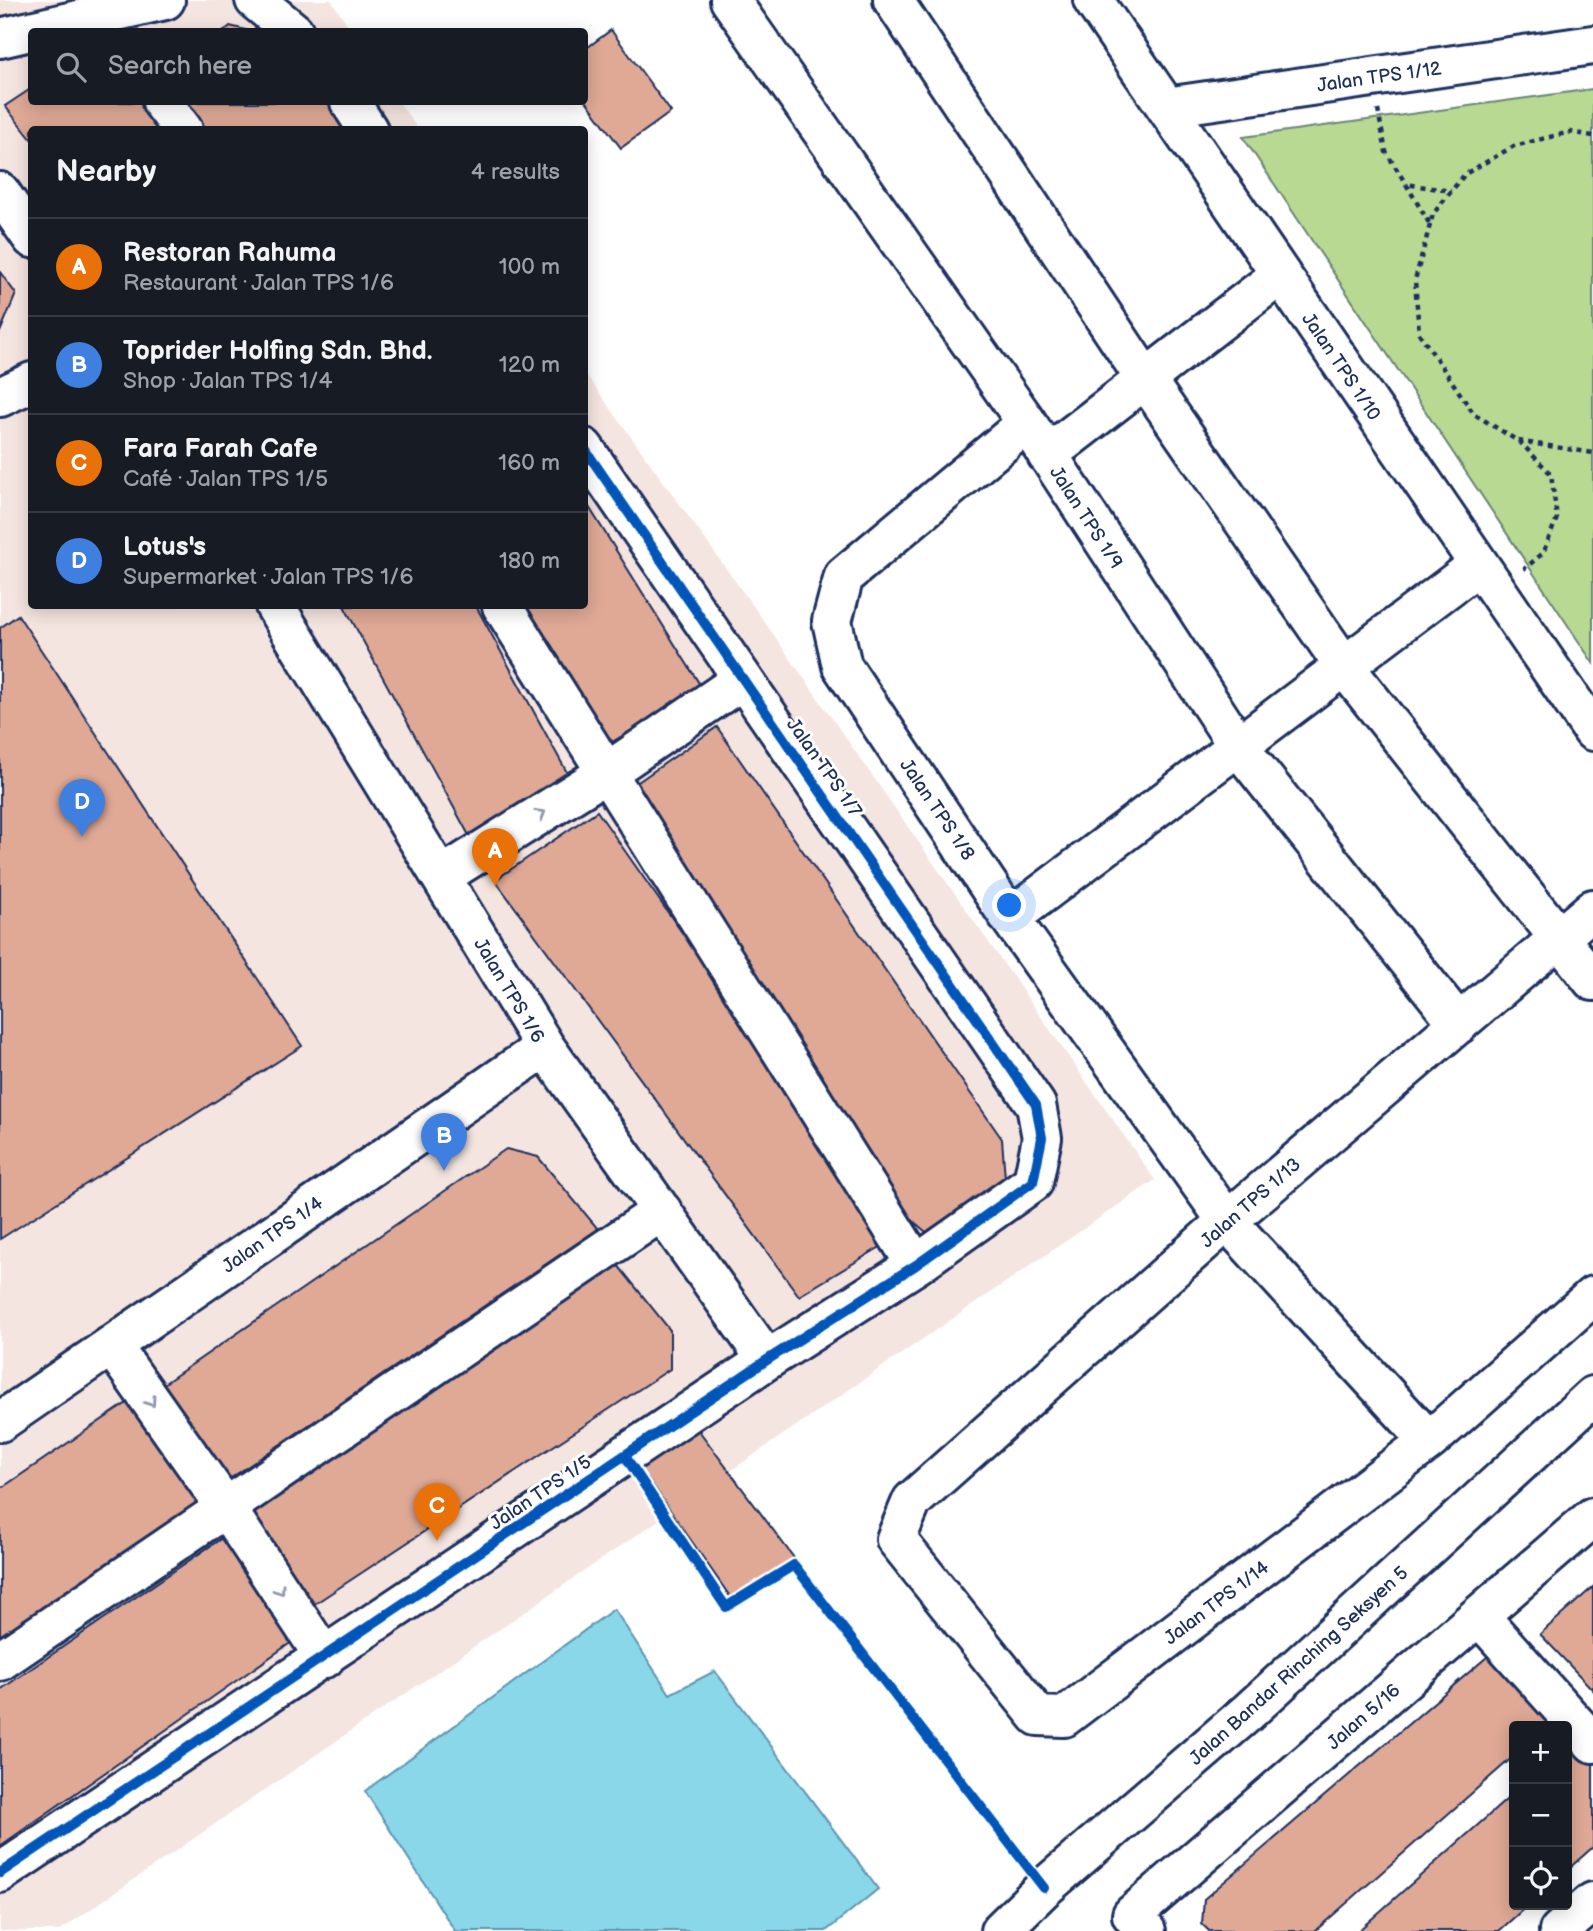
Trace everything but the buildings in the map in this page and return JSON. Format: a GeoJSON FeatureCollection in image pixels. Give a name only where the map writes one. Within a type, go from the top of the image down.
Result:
{"type":"FeatureCollection","features":[{"type":"Feature","properties":{"kind":"street"},"geometry":{"type":"LineString","coordinates":[[75,28],[105,24],[165,0]]}},
{"type":"Feature","properties":{"kind":"street"},"geometry":{"type":"LineString","coordinates":[[255,0],[289,28]]}},
{"type":"Feature","properties":{"kind":"street"},"geometry":{"type":"LineString","coordinates":[[297,0],[307,28]]}},
{"type":"Feature","properties":{"kind":"street","name":"Jalan TPS 1/9"},"geometry":{"type":"LineString","coordinates":[[730,0],[1027,423],[1238,746],[1458,1024]]}},
{"type":"Feature","properties":{"kind":"street"},"geometry":{"type":"LineString","coordinates":[[894,0],[1146,380],[1344,666],[1593,981]]}},
{"type":"Feature","properties":{"kind":"street","name":"Jalan TPS 1/10"},"geometry":{"type":"LineString","coordinates":[[1093,0],[1477,566],[1593,731]]}},
{"type":"Feature","properties":{"kind":"street"},"geometry":{"type":"LineString","coordinates":[[0,38],[28,34]]}},
{"type":"Feature","properties":{"kind":"street","name":"Jalan TPS 1/12"},"geometry":{"type":"LineString","coordinates":[[1166,107],[1593,45]]}},
{"type":"Feature","properties":{"kind":"street"},"geometry":{"type":"LineString","coordinates":[[164,105],[180,126]]}},
{"type":"Feature","properties":{"kind":"street"},"geometry":{"type":"LineString","coordinates":[[352,105],[365,126]]}},
{"type":"Feature","properties":{"kind":"street"},"geometry":{"type":"LineString","coordinates":[[0,192],[28,232]]}},
{"type":"Feature","properties":{"kind":"street"},"geometry":{"type":"LineString","coordinates":[[1047,455],[1280,275]]}},
{"type":"Feature","properties":{"kind":"street"},"geometry":{"type":"LineString","coordinates":[[0,397],[28,384]]}},
{"type":"Feature","properties":{"kind":"street","name":"Jalan TPS 1/8"},"geometry":{"type":"LineString","coordinates":[[1027,423],[844,576],[832,621],[842,666],[1010,918],[1227,1221],[1429,1441]]}},
{"type":"Feature","properties":{"kind":"street","name":"Jalan TPS 1/7"},"geometry":{"type":"LineString","coordinates":[[588,454],[1036,1105]]}},
{"type":"Feature","properties":{"kind":"street"},"geometry":{"type":"LineString","coordinates":[[1010,918],[1477,566]]}},
{"type":"Feature","properties":{"kind":"street","name":"Jalan TPS 1/6"},"geometry":{"type":"LineString","coordinates":[[277,609],[545,1047],[767,1360]]}},
{"type":"Feature","properties":{"kind":"street"},"geometry":{"type":"LineString","coordinates":[[504,609],[916,1265]]}},
{"type":"Feature","properties":{"kind":"street"},"geometry":{"type":"LineString","coordinates":[[442,876],[606,773],[743,678]]}},
{"type":"Feature","properties":{"kind":"street","name":"Jalan TPS 1/13"},"geometry":{"type":"LineString","coordinates":[[912,1500],[1227,1221],[1593,909]]}},
{"type":"Feature","properties":{"kind":"street","name":"Jalan TPS 1/4"},"geometry":{"type":"LineString","coordinates":[[0,1422],[545,1047]]}},
{"type":"Feature","properties":{"kind":"street","name":"Jalan TPS 1/5"},"geometry":{"type":"LineString","coordinates":[[0,1873],[767,1360],[916,1265],[1033,1182],[1042,1138],[1036,1105]]}},
{"type":"Feature","properties":{"kind":"street"},"geometry":{"type":"LineString","coordinates":[[0,1661],[662,1211]]}},
{"type":"Feature","properties":{"kind":"street","name":"Jalan TPS 1/14"},"geometry":{"type":"LineString","coordinates":[[912,1500],[896,1539],[1038,1716],[1064,1717],[1429,1441],[1593,1296]]}},
{"type":"Feature","properties":{"kind":"street"},"geometry":{"type":"LineString","coordinates":[[112,1346],[226,1508],[325,1658]]}},
{"type":"Feature","properties":{"kind":"street","name":"Jalan Bandar Rinching Seksyen 5"},"geometry":{"type":"LineString","coordinates":[[1003,1930],[1044,1888],[1247,1713],[1593,1396]]}},
{"type":"Feature","properties":{"kind":"street","name":"Jalan 5/16"},"geometry":{"type":"LineString","coordinates":[[1139,1923],[1479,1616],[1593,1517]]}},
{"type":"Feature","properties":{"kind":"street"},"geometry":{"type":"LineString","coordinates":[[1479,1616],[1593,1742]]}},
{"type":"Feature","properties":{"kind":"street"},"geometry":{"type":"LineString","coordinates":[[1559,1931],[1593,1902]]}},
{"type":"Feature","properties":{"kind":"path"},"geometry":{"type":"LineString","coordinates":[[1377,102],[1386,152],[1430,224]]}},
{"type":"Feature","properties":{"kind":"path"},"geometry":{"type":"LineString","coordinates":[[1516,576],[1543,554],[1557,518],[1551,474],[1518,441],[1474,414],[1419,333],[1415,280],[1433,214],[1465,174],[1514,146],[1570,132],[1593,136]]}},
{"type":"Feature","properties":{"kind":"path"},"geometry":{"type":"LineString","coordinates":[[1406,184],[1451,191]]}},
{"type":"Feature","properties":{"kind":"path"},"geometry":{"type":"LineString","coordinates":[[1518,441],[1593,453]]}},
{"type":"Feature","properties":{"kind":"shaded area"},"geometry":{"type":"Polygon","coordinates":[[[0,0],[331,0],[350,28],[28,28],[28,105],[401,105],[416,126],[28,126],[28,609],[588,609],[588,377],[764,621],[1155,1180],[59,1931],[0,1931],[0,0]]]}},
{"type":"Feature","properties":{"kind":"green space"},"geometry":{"type":"Polygon","coordinates":[[[1593,89],[1593,663],[1243,137],[1593,89]]]}},
{"type":"Feature","properties":{"kind":"water"},"geometry":{"type":"Polygon","coordinates":[[[614,1609],[670,1694],[715,1671],[878,1889],[826,1931],[455,1931],[365,1791],[614,1609]]]}},
{"type":"Feature","properties":{"kind":"cycle path"},"geometry":{"type":"LineString","coordinates":[[0,1873],[767,1360],[916,1265],[1033,1182],[1042,1138],[1036,1105],[588,454]]}},
{"type":"Feature","properties":{"kind":"cycle path"},"geometry":{"type":"LineString","coordinates":[[625,1456],[726,1607],[794,1565],[1044,1888]]}},
{"type":"Feature","properties":{"kind":"place","name":"Lotus's"},"geometry":{"type":"Point","coordinates":[82,837]}},
{"type":"Feature","properties":{"kind":"place","name":"Restoran Rahuma"},"geometry":{"type":"Point","coordinates":[495,886]}},
{"type":"Feature","properties":{"kind":"place","name":"Toprider Holfing Sdn. Bhd."},"geometry":{"type":"Point","coordinates":[444,1171]}},
{"type":"Feature","properties":{"kind":"place","name":"Fara Farah Cafe"},"geometry":{"type":"Point","coordinates":[437,1541]}}]}
